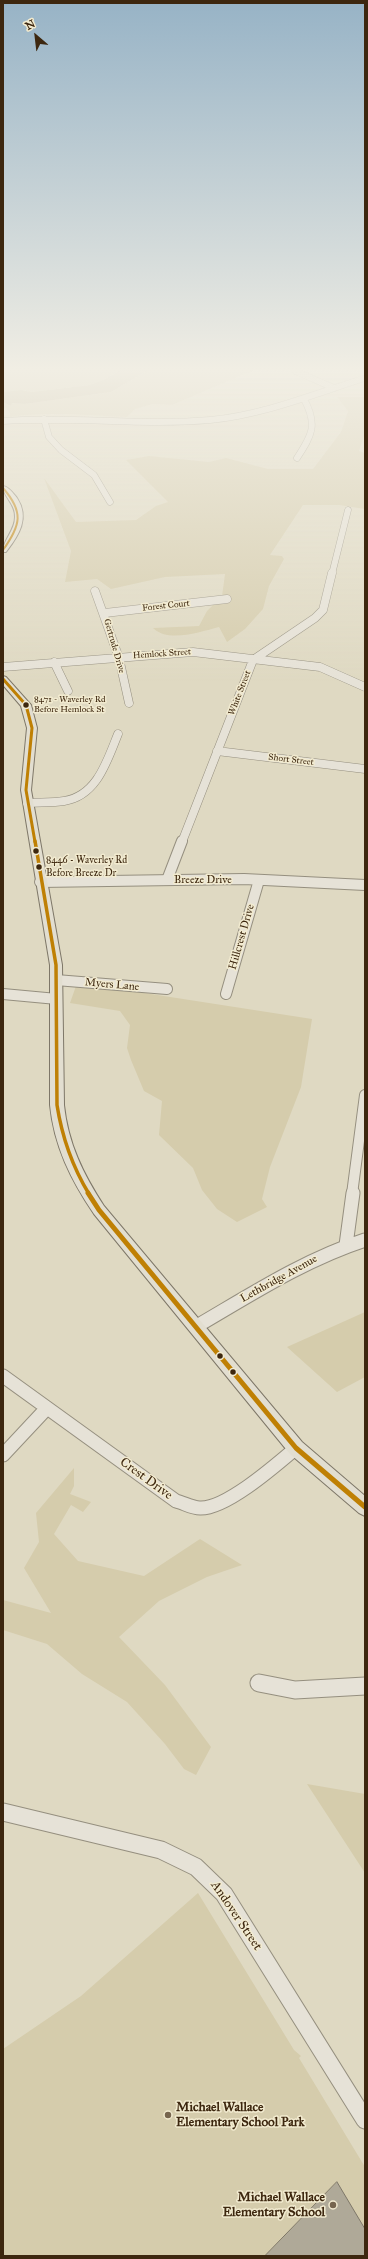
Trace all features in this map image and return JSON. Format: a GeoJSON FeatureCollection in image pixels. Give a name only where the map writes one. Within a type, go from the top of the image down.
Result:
{"type":"FeatureCollection","features":[{"type":"Feature","properties":{"kind":"main road"},"geometry":{"type":"LineString","coordinates":[[3,488],[17,506],[20,520],[17,532],[3,550]]}},
{"type":"Feature","properties":{"kind":"main road"},"geometry":{"type":"LineString","coordinates":[[3,679],[20,697],[29,714],[32,728],[26,790],[27,803],[56,965],[57,1105],[62,1134],[68,1155],[85,1189],[99,1210],[197,1326],[296,1448],[365,1506]]}},
{"type":"Feature","properties":{"kind":"street"},"geometry":{"type":"LineString","coordinates":[[92,473],[110,502]]}},
{"type":"Feature","properties":{"kind":"street","name":"White Street"},"geometry":{"type":"LineString","coordinates":[[167,880],[253,660],[315,618],[323,610],[348,510]]}},
{"type":"Feature","properties":{"kind":"street","name":"Gertrude Drive"},"geometry":{"type":"LineString","coordinates":[[96,591],[105,613],[119,658],[129,703]]}},
{"type":"Feature","properties":{"kind":"street","name":"Forest Court"},"geometry":{"type":"LineString","coordinates":[[105,613],[227,599]]}},
{"type":"Feature","properties":{"kind":"street","name":"Hemlock Street"},"geometry":{"type":"LineString","coordinates":[[3,667],[193,652],[320,667],[365,687]]}},
{"type":"Feature","properties":{"kind":"street"},"geometry":{"type":"LineString","coordinates":[[54,662],[68,691]]}},
{"type":"Feature","properties":{"kind":"street"},"geometry":{"type":"LineString","coordinates":[[27,803],[71,800],[85,794],[94,785],[118,734]]}},
{"type":"Feature","properties":{"kind":"street","name":"Short Street"},"geometry":{"type":"LineString","coordinates":[[218,751],[365,768]]}},
{"type":"Feature","properties":{"kind":"street","name":"Breeze Drive"},"geometry":{"type":"LineString","coordinates":[[40,882],[259,880],[327,881],[365,885]]}},
{"type":"Feature","properties":{"kind":"street","name":"Hillcrest Drive"},"geometry":{"type":"LineString","coordinates":[[226,994],[259,880]]}},
{"type":"Feature","properties":{"kind":"street","name":"Myers Lane"},"geometry":{"type":"LineString","coordinates":[[56,980],[167,989]]}},
{"type":"Feature","properties":{"kind":"street"},"geometry":{"type":"LineString","coordinates":[[3,994],[57,999]]}},
{"type":"Feature","properties":{"kind":"street"},"geometry":{"type":"LineString","coordinates":[[346,1245],[365,1095]]}},
{"type":"Feature","properties":{"kind":"street","name":"Lethbridge Avenue"},"geometry":{"type":"LineString","coordinates":[[197,1326],[319,1257],[346,1245],[365,1240]]}},
{"type":"Feature","properties":{"kind":"street","name":"Crest Drive"},"geometry":{"type":"LineString","coordinates":[[3,1376],[176,1501],[201,1508],[217,1505],[257,1479],[296,1448]]}},
{"type":"Feature","properties":{"kind":"street"},"geometry":{"type":"LineString","coordinates":[[3,1455],[47,1408]]}},
{"type":"Feature","properties":{"kind":"street"},"geometry":{"type":"LineString","coordinates":[[259,1683],[296,1690],[365,1686]]}},
{"type":"Feature","properties":{"kind":"street","name":"Andover Street"},"geometry":{"type":"LineString","coordinates":[[3,1812],[161,1850],[185,1858],[207,1873],[224,1894],[365,2120]]}},
{"type":"Feature","properties":{"kind":"shaded area"},"geometry":{"type":"Polygon","coordinates":[[[139,473],[365,473],[365,509],[339,505],[303,505],[270,555],[282,556],[284,559],[269,586],[263,609],[245,629],[227,642],[219,627],[175,636],[167,635],[153,628],[199,626],[207,611],[222,596],[225,574],[165,577],[111,589],[97,579],[65,582],[71,551],[44,478],[76,522],[136,520],[156,506],[168,502],[139,473]]]}},
{"type":"Feature","properties":{"kind":"shaded area"},"geometry":{"type":"Polygon","coordinates":[[[76,986],[138,992],[312,1019],[301,1087],[270,1167],[262,1199],[267,1207],[237,1222],[217,1209],[202,1190],[193,1168],[159,1135],[162,1101],[144,1091],[127,1048],[130,1025],[120,1011],[70,1003],[76,986]]]}},
{"type":"Feature","properties":{"kind":"shaded area"},"geometry":{"type":"Polygon","coordinates":[[[365,1312],[365,1377],[337,1392],[287,1347],[365,1312]]]}},
{"type":"Feature","properties":{"kind":"shaded area"},"geometry":{"type":"Polygon","coordinates":[[[74,1468],[74,1486],[70,1494],[91,1502],[83,1512],[71,1505],[54,1534],[78,1561],[144,1576],[200,1539],[242,1565],[207,1577],[159,1601],[119,1637],[165,1685],[211,1747],[196,1775],[184,1769],[165,1744],[127,1702],[82,1674],[47,1644],[3,1630],[3,1600],[51,1613],[24,1568],[39,1542],[36,1513],[74,1468]]]}},
{"type":"Feature","properties":{"kind":"shaded area"},"geometry":{"type":"Polygon","coordinates":[[[307,1784],[365,1794],[365,1873],[307,1784]]]}},
{"type":"Feature","properties":{"kind":"shaded area","name":"Michael Wallace Elementary School Park"},"geometry":{"type":"Polygon","coordinates":[[[198,1893],[294,2050],[301,2056],[299,2058],[365,2167],[365,2256],[3,2256],[3,2049],[81,1996],[198,1893]]]}},
{"type":"Feature","properties":{"kind":"building","name":"Michael Wallace Elementary School"},"geometry":{"type":"Polygon","coordinates":[[[337,2182],[365,2229],[365,2256],[265,2256],[337,2182]]]}},
{"type":"Feature","properties":{"kind":"transit line"},"geometry":{"type":"LineString","coordinates":[[3,488],[15,504],[19,519],[14,533],[3,550]]}},
{"type":"Feature","properties":{"kind":"transit line"},"geometry":{"type":"LineString","coordinates":[[3,679],[26,705],[32,728],[26,790],[56,965],[57,1105],[62,1133],[71,1160],[99,1210],[296,1448],[365,1507]]}},
{"type":"Feature","properties":{"kind":"place","name":"8471 - Waverley Rd Before Hemlock St"},"geometry":{"type":"Point","coordinates":[26,705]}},
{"type":"Feature","properties":{"kind":"place","name":"8446 - Waverley Rd Before Breeze Dr"},"geometry":{"type":"Point","coordinates":[39,867]}},
{"type":"Feature","properties":{"kind":"place","name":"Michael Wallace Elementary School Park"},"geometry":{"type":"Point","coordinates":[168,2115]}},
{"type":"Feature","properties":{"kind":"place","name":"Michael Wallace Elementary School"},"geometry":{"type":"Point","coordinates":[333,2205]}}]}
